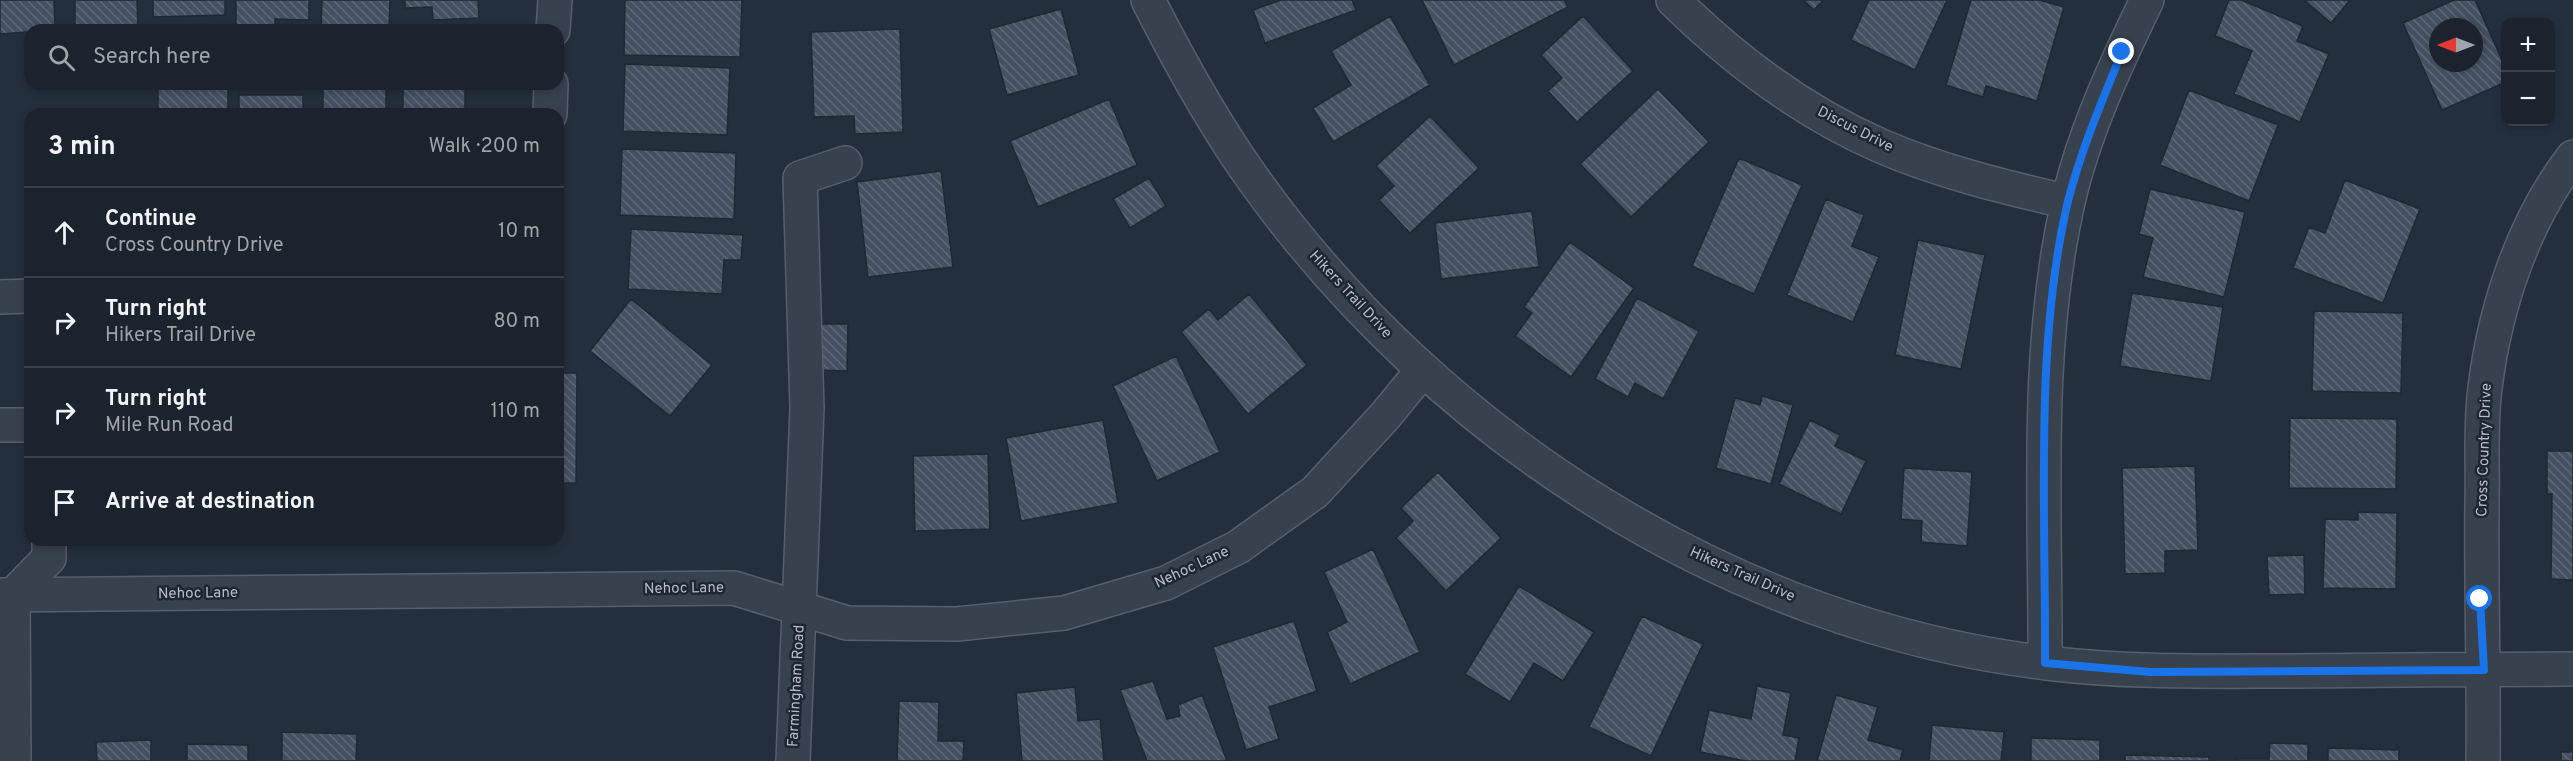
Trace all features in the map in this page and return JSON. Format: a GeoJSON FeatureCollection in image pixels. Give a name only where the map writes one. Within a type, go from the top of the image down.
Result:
{"type":"FeatureCollection","features":[{"type":"Feature","properties":{"kind":"street"},"geometry":{"type":"LineString","coordinates":[[553,24],[555,0]]}},
{"type":"Feature","properties":{"kind":"street","name":"Hikers Trail Drive"},"geometry":{"type":"LineString","coordinates":[[1148,0],[1189,80],[1254,181],[1305,247],[1422,371],[1520,451],[1573,486],[1635,524],[1719,567],[1805,603],[1882,628],[1956,648],[2045,663],[2150,672],[2573,669]]}},
{"type":"Feature","properties":{"kind":"street","name":"Discus Drive"},"geometry":{"type":"LineString","coordinates":[[1673,0],[1733,55],[1773,84],[1820,113],[1880,145],[1949,172],[2068,202]]}},
{"type":"Feature","properties":{"kind":"street"},"geometry":{"type":"LineString","coordinates":[[2045,663],[2048,357],[2056,279],[2068,202],[2091,128],[2122,52],[2147,0]]}},
{"type":"Feature","properties":{"kind":"street"},"geometry":{"type":"LineString","coordinates":[[550,108],[551,90]]}},
{"type":"Feature","properties":{"kind":"street","name":"Cross Country Drive"},"geometry":{"type":"LineString","coordinates":[[2483,761],[2484,670],[2480,599],[2485,390],[2496,324],[2514,267],[2535,220],[2573,157]]}},
{"type":"Feature","properties":{"kind":"street","name":"Farmingham Road"},"geometry":{"type":"LineString","coordinates":[[793,761],[801,611],[807,408],[800,178],[845,163]]}},
{"type":"Feature","properties":{"kind":"street"},"geometry":{"type":"LineString","coordinates":[[0,297],[24,296]]}},
{"type":"Feature","properties":{"kind":"street","name":"Nehoc Lane"},"geometry":{"type":"LineString","coordinates":[[4,592],[734,588],[801,611],[847,623],[957,624],[1064,613],[1166,583],[1238,547],[1315,492],[1385,416],[1422,371]]}},
{"type":"Feature","properties":{"kind":"street"},"geometry":{"type":"LineString","coordinates":[[0,425],[24,425]]}},
{"type":"Feature","properties":{"kind":"street"},"geometry":{"type":"LineString","coordinates":[[14,761],[4,592],[49,558],[50,546]]}},
{"type":"Feature","properties":{"kind":"building"},"geometry":{"type":"Polygon","coordinates":[[[0,0],[54,0],[55,24],[24,24],[24,32],[0,34],[0,0]]]}},
{"type":"Feature","properties":{"kind":"building"},"geometry":{"type":"Polygon","coordinates":[[[75,0],[137,0],[138,24],[75,24],[75,0]]]}},
{"type":"Feature","properties":{"kind":"building"},"geometry":{"type":"Polygon","coordinates":[[[153,0],[225,0],[225,15],[153,17],[153,0]]]}},
{"type":"Feature","properties":{"kind":"building"},"geometry":{"type":"Polygon","coordinates":[[[236,0],[309,0],[309,20],[275,19],[275,24],[236,24],[236,0]]]}},
{"type":"Feature","properties":{"kind":"building"},"geometry":{"type":"Polygon","coordinates":[[[322,0],[390,0],[389,24],[321,24],[322,0]]]}},
{"type":"Feature","properties":{"kind":"building"},"geometry":{"type":"Polygon","coordinates":[[[405,0],[478,0],[479,18],[433,20],[432,7],[405,8],[405,0]]]}},
{"type":"Feature","properties":{"kind":"building"},"geometry":{"type":"Polygon","coordinates":[[[625,0],[742,0],[740,57],[624,55],[625,0]]]}},
{"type":"Feature","properties":{"kind":"building"},"geometry":{"type":"Polygon","coordinates":[[[1281,0],[1352,0],[1356,10],[1265,43],[1253,10],[1281,0]]]}},
{"type":"Feature","properties":{"kind":"building"},"geometry":{"type":"Polygon","coordinates":[[[1422,0],[1564,0],[1568,7],[1454,65],[1422,0]]]}},
{"type":"Feature","properties":{"kind":"building"},"geometry":{"type":"Polygon","coordinates":[[[1803,0],[1823,0],[1814,10],[1803,0]]]}},
{"type":"Feature","properties":{"kind":"building"},"geometry":{"type":"Polygon","coordinates":[[[1869,0],[1947,0],[1915,70],[1851,40],[1869,0]]]}},
{"type":"Feature","properties":{"kind":"building"},"geometry":{"type":"Polygon","coordinates":[[[1971,0],[2039,0],[2064,7],[2037,101],[1986,86],[1983,97],[1946,85],[1971,0]]]}},
{"type":"Feature","properties":{"kind":"building"},"geometry":{"type":"Polygon","coordinates":[[[2229,0],[2241,0],[2303,26],[2297,41],[2329,54],[2300,122],[2234,94],[2252,51],[2215,36],[2229,0]]]}},
{"type":"Feature","properties":{"kind":"building"},"geometry":{"type":"Polygon","coordinates":[[[2304,0],[2350,0],[2331,23],[2304,0]]]}},
{"type":"Feature","properties":{"kind":"building"},"geometry":{"type":"Polygon","coordinates":[[[2454,0],[2475,0],[2501,58],[2501,84],[2442,110],[2403,23],[2454,0]]]}},
{"type":"Feature","properties":{"kind":"building"},"geometry":{"type":"Polygon","coordinates":[[[1061,9],[1079,75],[1007,95],[989,29],[1061,9]]]}},
{"type":"Feature","properties":{"kind":"building"},"geometry":{"type":"Polygon","coordinates":[[[1390,16],[1430,85],[1333,142],[1313,108],[1351,85],[1331,51],[1390,16]]]}},
{"type":"Feature","properties":{"kind":"building"},"geometry":{"type":"Polygon","coordinates":[[[1583,16],[1633,71],[1577,122],[1548,91],[1562,78],[1541,55],[1583,16]]]}},
{"type":"Feature","properties":{"kind":"building"},"geometry":{"type":"Polygon","coordinates":[[[900,29],[903,132],[855,134],[854,116],[814,117],[811,32],[900,29]]]}},
{"type":"Feature","properties":{"kind":"building"},"geometry":{"type":"Polygon","coordinates":[[[625,64],[730,68],[727,135],[623,131],[625,64]]]}},
{"type":"Feature","properties":{"kind":"building"},"geometry":{"type":"Polygon","coordinates":[[[1658,89],[1709,142],[1631,217],[1580,164],[1658,89]]]}},
{"type":"Feature","properties":{"kind":"building"},"geometry":{"type":"Polygon","coordinates":[[[158,90],[228,90],[228,108],[158,108],[158,90]]]}},
{"type":"Feature","properties":{"kind":"building"},"geometry":{"type":"Polygon","coordinates":[[[323,90],[386,90],[386,108],[323,108],[323,90]]]}},
{"type":"Feature","properties":{"kind":"building"},"geometry":{"type":"Polygon","coordinates":[[[403,90],[465,90],[465,108],[403,108],[403,90]]]}},
{"type":"Feature","properties":{"kind":"building"},"geometry":{"type":"Polygon","coordinates":[[[2189,90],[2278,125],[2249,201],[2160,165],[2189,90]]]}},
{"type":"Feature","properties":{"kind":"building"},"geometry":{"type":"Polygon","coordinates":[[[239,95],[303,95],[303,108],[239,108],[239,95]]]}},
{"type":"Feature","properties":{"kind":"building"},"geometry":{"type":"Polygon","coordinates":[[[1109,99],[1137,165],[1038,207],[1010,141],[1109,99]]]}},
{"type":"Feature","properties":{"kind":"building"},"geometry":{"type":"Polygon","coordinates":[[[1430,116],[1479,168],[1410,233],[1379,200],[1394,186],[1376,166],[1430,116]]]}},
{"type":"Feature","properties":{"kind":"building"},"geometry":{"type":"Polygon","coordinates":[[[622,149],[736,153],[734,219],[620,215],[622,149]]]}},
{"type":"Feature","properties":{"kind":"building"},"geometry":{"type":"Polygon","coordinates":[[[1739,158],[1802,185],[1754,294],[1692,266],[1739,158]]]}},
{"type":"Feature","properties":{"kind":"building"},"geometry":{"type":"Polygon","coordinates":[[[941,171],[953,267],[868,277],[857,182],[941,171]]]}},
{"type":"Feature","properties":{"kind":"building"},"geometry":{"type":"Polygon","coordinates":[[[1149,178],[1166,206],[1130,228],[1113,199],[1149,178]]]}},
{"type":"Feature","properties":{"kind":"building"},"geometry":{"type":"Polygon","coordinates":[[[2345,180],[2420,209],[2383,303],[2293,268],[2309,227],[2325,233],[2345,180]]]}},
{"type":"Feature","properties":{"kind":"building"},"geometry":{"type":"Polygon","coordinates":[[[2150,189],[2245,212],[2224,297],[2143,277],[2153,238],[2139,234],[2150,189]]]}},
{"type":"Feature","properties":{"kind":"building"},"geometry":{"type":"Polygon","coordinates":[[[1826,199],[1864,215],[1852,246],[1879,257],[1853,322],[1787,295],[1826,199]]]}},
{"type":"Feature","properties":{"kind":"building"},"geometry":{"type":"Polygon","coordinates":[[[1532,211],[1539,267],[1441,279],[1435,223],[1532,211]]]}},
{"type":"Feature","properties":{"kind":"building"},"geometry":{"type":"Polygon","coordinates":[[[631,229],[743,235],[741,260],[724,260],[722,294],[628,289],[631,229]]]}},
{"type":"Feature","properties":{"kind":"building"},"geometry":{"type":"Polygon","coordinates":[[[1918,240],[1985,255],[1961,369],[1895,355],[1918,240]]]}},
{"type":"Feature","properties":{"kind":"building"},"geometry":{"type":"Polygon","coordinates":[[[1570,242],[1634,288],[1571,377],[1515,336],[1532,313],[1524,307],[1570,242]]]}},
{"type":"Feature","properties":{"kind":"building"},"geometry":{"type":"Polygon","coordinates":[[[2132,293],[2223,307],[2211,381],[2120,366],[2132,293]]]}},
{"type":"Feature","properties":{"kind":"building"},"geometry":{"type":"Polygon","coordinates":[[[1249,294],[1307,365],[1248,414],[1181,332],[1209,309],[1218,320],[1249,294]]]}},
{"type":"Feature","properties":{"kind":"building"},"geometry":{"type":"Polygon","coordinates":[[[1637,298],[1699,331],[1663,399],[1635,383],[1628,397],[1595,379],[1637,298]]]}},
{"type":"Feature","properties":{"kind":"building"},"geometry":{"type":"Polygon","coordinates":[[[631,299],[712,365],[670,416],[590,351],[631,299]]]}},
{"type":"Feature","properties":{"kind":"building"},"geometry":{"type":"Polygon","coordinates":[[[2314,311],[2403,313],[2401,393],[2312,391],[2314,311]]]}},
{"type":"Feature","properties":{"kind":"building"},"geometry":{"type":"Polygon","coordinates":[[[819,324],[848,324],[847,371],[818,370],[819,324]]]}},
{"type":"Feature","properties":{"kind":"building"},"geometry":{"type":"Polygon","coordinates":[[[1176,356],[1220,452],[1157,481],[1113,386],[1176,356]]]}},
{"type":"Feature","properties":{"kind":"building"},"geometry":{"type":"Polygon","coordinates":[[[564,373],[577,373],[576,483],[564,483],[564,373]]]}},
{"type":"Feature","properties":{"kind":"building"},"geometry":{"type":"Polygon","coordinates":[[[1762,396],[1793,405],[1771,484],[1716,468],[1735,398],[1760,405],[1762,396]]]}},
{"type":"Feature","properties":{"kind":"building"},"geometry":{"type":"Polygon","coordinates":[[[2290,418],[2397,419],[2396,489],[2289,488],[2290,418]]]}},
{"type":"Feature","properties":{"kind":"building"},"geometry":{"type":"Polygon","coordinates":[[[1103,420],[1118,503],[1021,521],[1006,438],[1103,420]]]}},
{"type":"Feature","properties":{"kind":"building"},"geometry":{"type":"Polygon","coordinates":[[[1810,420],[1840,435],[1835,446],[1866,461],[1841,514],[1779,484],[1810,420]]]}},
{"type":"Feature","properties":{"kind":"building"},"geometry":{"type":"Polygon","coordinates":[[[2547,451],[2573,451],[2573,580],[2551,579],[2552,494],[2547,494],[2547,451]]]}},
{"type":"Feature","properties":{"kind":"building"},"geometry":{"type":"Polygon","coordinates":[[[988,454],[990,529],[915,531],[913,456],[988,454]]]}},
{"type":"Feature","properties":{"kind":"building"},"geometry":{"type":"Polygon","coordinates":[[[2195,466],[2198,550],[2165,551],[2165,573],[2125,574],[2122,468],[2195,466]]]}},
{"type":"Feature","properties":{"kind":"building"},"geometry":{"type":"Polygon","coordinates":[[[1904,468],[1972,472],[1967,546],[1921,542],[1922,521],[1901,519],[1904,468]]]}},
{"type":"Feature","properties":{"kind":"building"},"geometry":{"type":"Polygon","coordinates":[[[1438,472],[1501,538],[1446,591],[1396,538],[1413,521],[1401,508],[1438,472]]]}},
{"type":"Feature","properties":{"kind":"building"},"geometry":{"type":"Polygon","coordinates":[[[2358,512],[2397,513],[2396,589],[2323,588],[2325,519],[2358,520],[2358,512]]]}},
{"type":"Feature","properties":{"kind":"building"},"geometry":{"type":"Polygon","coordinates":[[[1373,549],[1420,652],[1350,684],[1327,632],[1347,622],[1324,572],[1373,549]]]}},
{"type":"Feature","properties":{"kind":"building"},"geometry":{"type":"Polygon","coordinates":[[[2304,555],[2305,594],[2269,595],[2267,556],[2304,555]]]}},
{"type":"Feature","properties":{"kind":"building"},"geometry":{"type":"Polygon","coordinates":[[[1519,586],[1594,632],[1563,681],[1534,663],[1510,702],[1465,674],[1519,586]]]}},
{"type":"Feature","properties":{"kind":"building"},"geometry":{"type":"Polygon","coordinates":[[[1642,616],[1703,644],[1651,756],[1589,727],[1642,616]]]}},
{"type":"Feature","properties":{"kind":"building"},"geometry":{"type":"Polygon","coordinates":[[[1294,621],[1317,691],[1269,707],[1279,739],[1246,750],[1213,647],[1294,621]]]}},
{"type":"Feature","properties":{"kind":"building"},"geometry":{"type":"Polygon","coordinates":[[[1153,681],[1167,719],[1180,716],[1178,705],[1202,695],[1227,761],[1147,761],[1120,690],[1153,681]]]}},
{"type":"Feature","properties":{"kind":"building"},"geometry":{"type":"Polygon","coordinates":[[[1757,686],[1791,693],[1783,735],[1799,738],[1795,761],[1746,761],[1700,752],[1709,710],[1751,719],[1757,686]]]}},
{"type":"Feature","properties":{"kind":"building"},"geometry":{"type":"Polygon","coordinates":[[[1075,687],[1078,721],[1100,719],[1104,761],[1022,761],[1016,693],[1075,687]]]}},
{"type":"Feature","properties":{"kind":"building"},"geometry":{"type":"Polygon","coordinates":[[[1836,695],[1878,707],[1868,740],[1903,750],[1900,761],[1817,761],[1836,695]]]}},
{"type":"Feature","properties":{"kind":"building"},"geometry":{"type":"Polygon","coordinates":[[[899,701],[939,702],[938,741],[964,741],[963,761],[897,761],[899,701]]]}},
{"type":"Feature","properties":{"kind":"building"},"geometry":{"type":"Polygon","coordinates":[[[1932,725],[2004,732],[2001,761],[1929,761],[1932,725]]]}},
{"type":"Feature","properties":{"kind":"building"},"geometry":{"type":"Polygon","coordinates":[[[282,732],[357,734],[356,761],[282,761],[282,732]]]}},
{"type":"Feature","properties":{"kind":"building"},"geometry":{"type":"Polygon","coordinates":[[[2031,738],[2100,740],[2100,761],[2031,761],[2031,738]]]}},
{"type":"Feature","properties":{"kind":"building"},"geometry":{"type":"Polygon","coordinates":[[[151,740],[151,761],[97,761],[96,742],[151,740]]]}},
{"type":"Feature","properties":{"kind":"building"},"geometry":{"type":"Polygon","coordinates":[[[2270,743],[2308,744],[2308,761],[2236,761],[2236,759],[2269,759],[2270,743]]]}},
{"type":"Feature","properties":{"kind":"building"},"geometry":{"type":"Polygon","coordinates":[[[187,744],[248,745],[248,761],[187,761],[187,744]]]}},
{"type":"Feature","properties":{"kind":"building"},"geometry":{"type":"Polygon","coordinates":[[[2328,748],[2399,750],[2399,761],[2328,761],[2328,748]]]}},
{"type":"Feature","properties":{"kind":"building"},"geometry":{"type":"Polygon","coordinates":[[[2561,752],[2573,752],[2573,761],[2561,761],[2561,752]]]}},
{"type":"Feature","properties":{"kind":"building"},"geometry":{"type":"Polygon","coordinates":[[[2125,755],[2209,757],[2209,761],[2125,761],[2125,755]]]}},
{"type":"Feature","properties":{"kind":"route"},"geometry":{"type":"LineString","coordinates":[[2122,52],[2091,128],[2068,202],[2056,279],[2048,357],[2045,663],[2150,672],[2484,670],[2480,599]]}}]}
